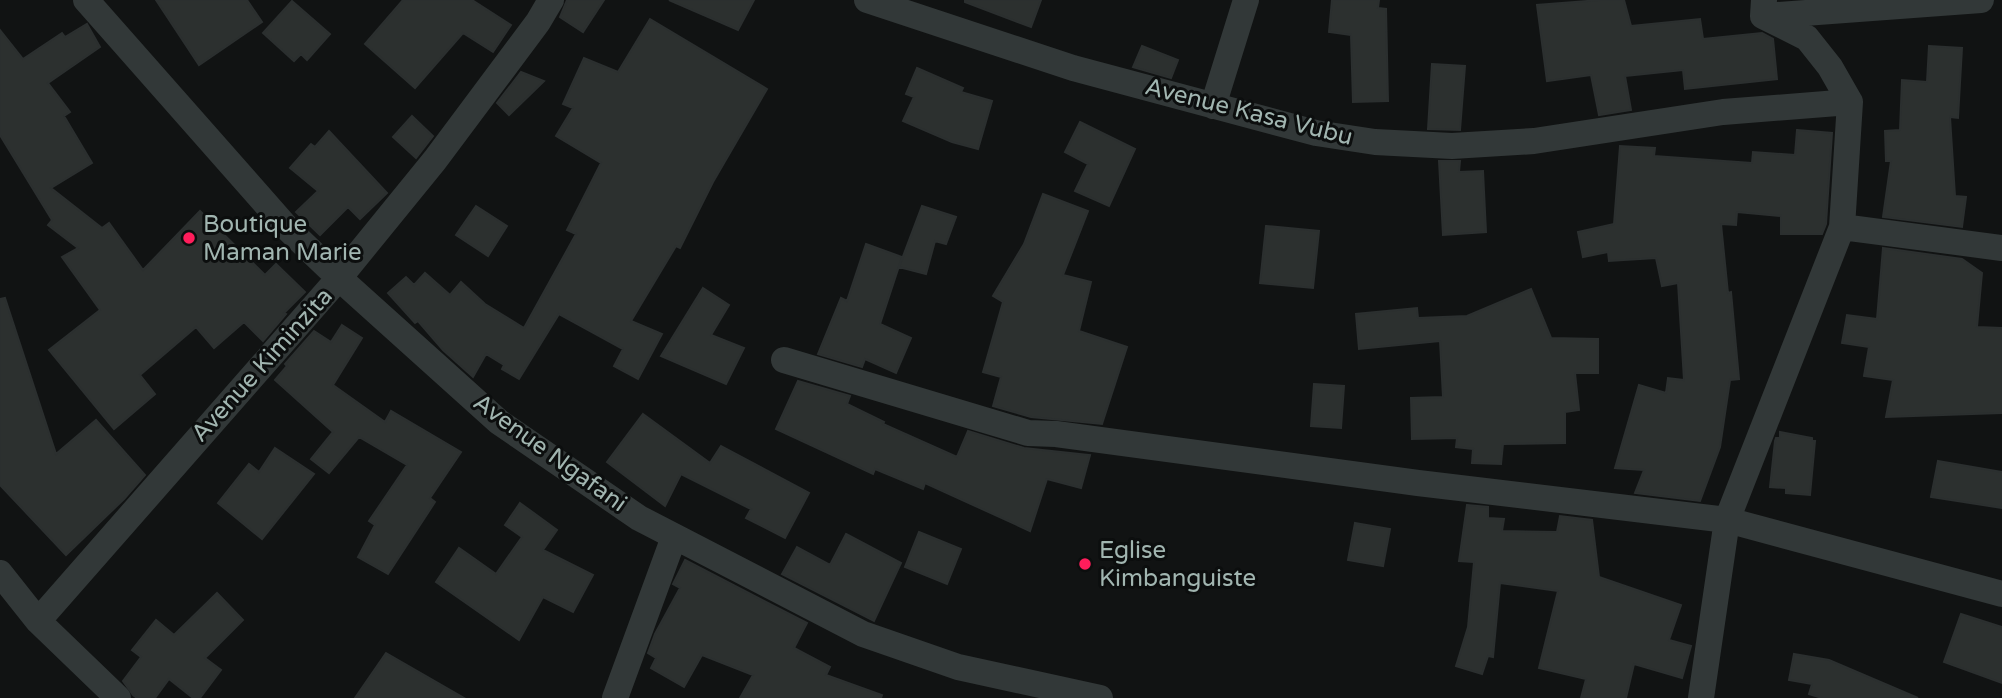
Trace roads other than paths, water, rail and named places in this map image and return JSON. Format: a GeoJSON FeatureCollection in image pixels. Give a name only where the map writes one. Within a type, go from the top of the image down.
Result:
{"type":"FeatureCollection","features":[{"type":"Feature","properties":{"kind":"street","name":"Avenue Ngafani"},"geometry":{"type":"LineString","coordinates":[[86,0],[288,229],[499,422],[639,517],[863,634],[958,667],[1100,698]]}},
{"type":"Feature","properties":{"kind":"street","name":"Avenue Kiminzita"},"geometry":{"type":"LineString","coordinates":[[38,621],[339,278],[442,149],[538,22],[551,0]]}},
{"type":"Feature","properties":{"kind":"street","name":"Avenue Kasa Vubu"},"geometry":{"type":"LineString","coordinates":[[867,0],[913,8],[1073,68],[1316,133],[1375,142],[1452,146],[1534,141],[1723,112],[1850,102]]}},
{"type":"Feature","properties":{"kind":"street"},"geometry":{"type":"LineString","coordinates":[[1213,106],[1247,0]]}},
{"type":"Feature","properties":{"kind":"street"},"geometry":{"type":"LineString","coordinates":[[1764,8],[1981,0]]}},
{"type":"Feature","properties":{"kind":"street"},"geometry":{"type":"LineString","coordinates":[[1701,698],[1727,520],[1842,227],[1850,102],[1830,67],[1807,38],[1764,8]]}},
{"type":"Feature","properties":{"kind":"street"},"geometry":{"type":"LineString","coordinates":[[1842,227],[2002,248]]}},
{"type":"Feature","properties":{"kind":"street"},"geometry":{"type":"LineString","coordinates":[[784,360],[1028,433],[1056,434],[1727,520],[2002,594]]}},
{"type":"Feature","properties":{"kind":"street"},"geometry":{"type":"LineString","coordinates":[[615,698],[674,537]]}},
{"type":"Feature","properties":{"kind":"street"},"geometry":{"type":"LineString","coordinates":[[0,573],[38,621],[118,698]]}},
{"type":"Feature","properties":{"kind":"place","name":"Boutique Maman Marie"},"geometry":{"type":"Point","coordinates":[189,238]}},
{"type":"Feature","properties":{"kind":"place","name":"Eglise Kimbanguiste"},"geometry":{"type":"Point","coordinates":[1085,564]}}]}
